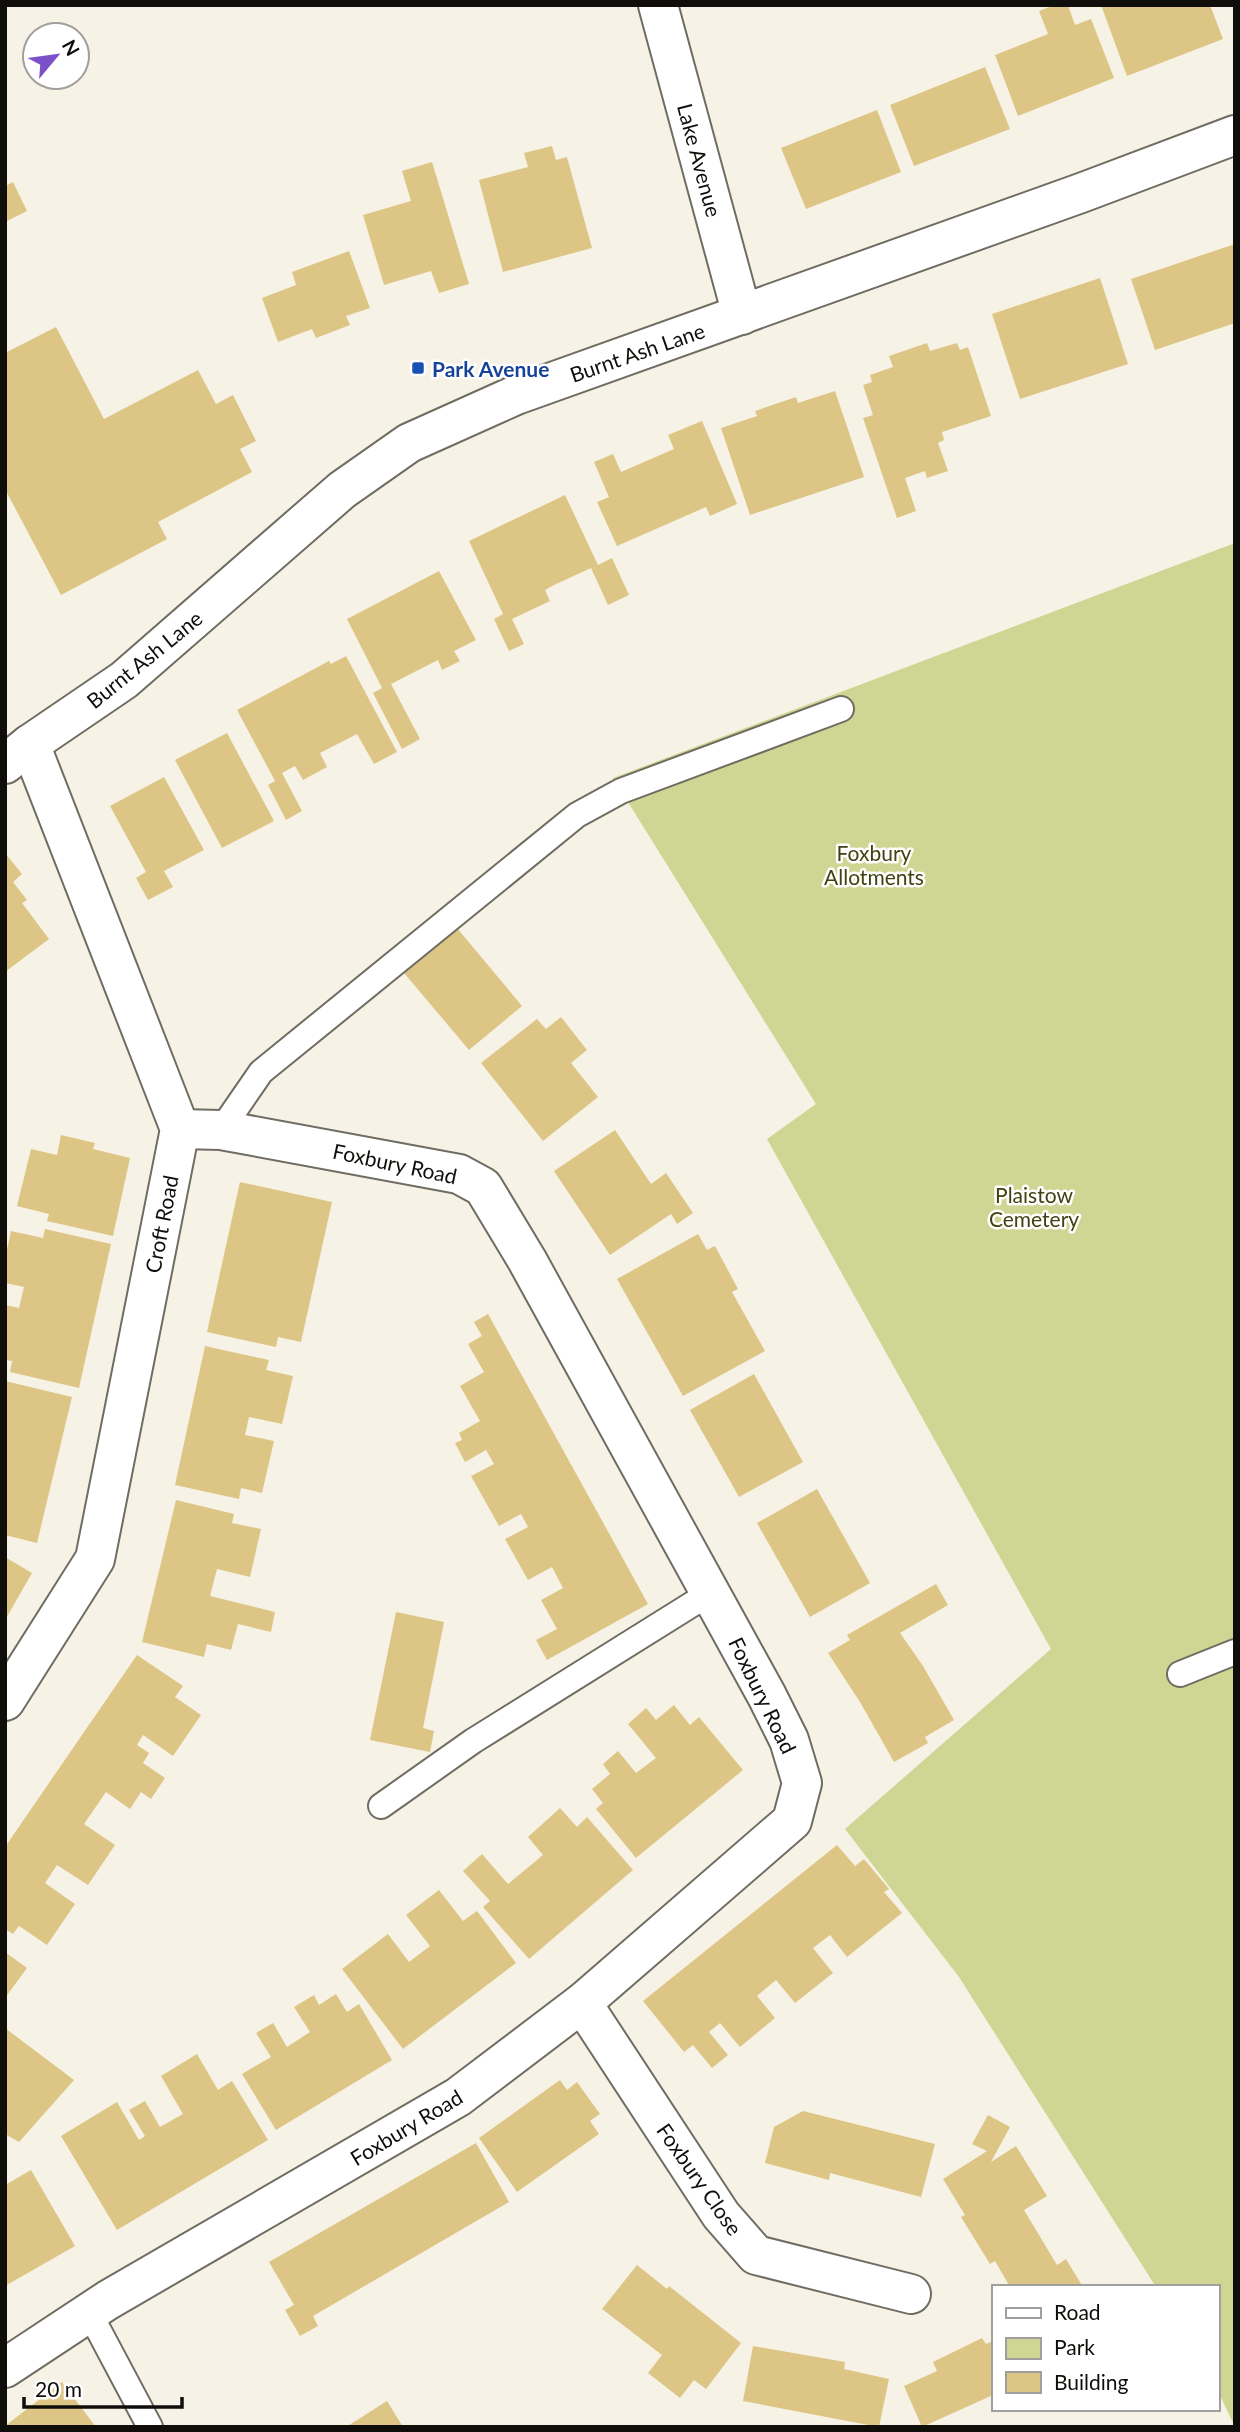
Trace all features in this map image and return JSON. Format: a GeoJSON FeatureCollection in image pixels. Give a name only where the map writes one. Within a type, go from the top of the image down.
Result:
{"type":"FeatureCollection","features":[{"type":"Feature","properties":{"kind":"street","name":"Lake Avenue"},"geometry":{"type":"LineString","coordinates":[[658,5],[742,315]]}},
{"type":"Feature","properties":{"kind":"street","name":"Burnt Ash Lane"},"geometry":{"type":"LineString","coordinates":[[18,754],[124,680],[342,490],[409,443],[516,395],[1081,193],[1235,135]]}},
{"type":"Feature","properties":{"kind":"street"},"geometry":{"type":"LineString","coordinates":[[18,754],[180,1129]]}},
{"type":"Feature","properties":{"kind":"street","name":"Foxbury Road"},"geometry":{"type":"LineString","coordinates":[[5,2368],[99,2307],[458,2097],[582,2003],[792,1821],[802,1783],[789,1740],[527,1260],[482,1187],[459,1174],[221,1130],[180,1129]]}},
{"type":"Feature","properties":{"kind":"street","name":"Croft Road"},"geometry":{"type":"LineString","coordinates":[[5,1700],[95,1559],[180,1129]]}},
{"type":"Feature","properties":{"kind":"street","name":"Foxbury Close"},"geometry":{"type":"LineString","coordinates":[[582,2003],[721,2215],[756,2255],[911,2294]]}},
{"type":"Feature","properties":{"kind":"lane"},"geometry":{"type":"LineString","coordinates":[[221,1130],[261,1072],[578,815],[621,791],[841,709]]}},
{"type":"Feature","properties":{"kind":"lane"},"geometry":{"type":"LineString","coordinates":[[381,1807],[473,1741],[710,1593]]}},
{"type":"Feature","properties":{"kind":"lane"},"geometry":{"type":"LineString","coordinates":[[1180,1674],[1235,1652]]}},
{"type":"Feature","properties":{"kind":"lane"},"geometry":{"type":"LineString","coordinates":[[99,2307],[150,2427]]}},
{"type":"Feature","properties":{"kind":"green space","name":"Plaistow Cemetery"},"geometry":{"type":"Polygon","coordinates":[[[1235,543],[1235,2427],[1219,2393],[1219,2285],[1155,2285],[959,1977],[845,1829],[1051,1649],[767,1139],[816,1104],[613,778],[1235,543]]]}},
{"type":"Feature","properties":{"kind":"building"},"geometry":{"type":"Polygon","coordinates":[[[1055,5],[1068,5],[1075,25],[1091,19],[1114,78],[1018,116],[995,55],[1048,34],[1039,11],[1055,5]]]}},
{"type":"Feature","properties":{"kind":"building"},"geometry":{"type":"Polygon","coordinates":[[[1101,5],[1210,5],[1223,39],[1127,76],[1101,5]]]}},
{"type":"Feature","properties":{"kind":"building"},"geometry":{"type":"Polygon","coordinates":[[[985,67],[1010,129],[914,166],[890,105],[985,67]]]}},
{"type":"Feature","properties":{"kind":"building"},"geometry":{"type":"Polygon","coordinates":[[[877,110],[901,172],[806,209],[781,148],[877,110]]]}},
{"type":"Feature","properties":{"kind":"building"},"geometry":{"type":"Polygon","coordinates":[[[552,146],[556,160],[567,157],[592,248],[503,272],[479,180],[528,167],[524,153],[552,146]]]}},
{"type":"Feature","properties":{"kind":"building"},"geometry":{"type":"Polygon","coordinates":[[[432,162],[469,284],[439,293],[431,271],[384,285],[363,215],[411,201],[402,171],[432,162]]]}},
{"type":"Feature","properties":{"kind":"building"},"geometry":{"type":"Polygon","coordinates":[[[13,182],[27,211],[5,222],[5,186],[13,182]]]}},
{"type":"Feature","properties":{"kind":"building"},"geometry":{"type":"Polygon","coordinates":[[[1235,244],[1235,323],[1155,350],[1131,279],[1235,244]]]}},
{"type":"Feature","properties":{"kind":"building"},"geometry":{"type":"Polygon","coordinates":[[[349,251],[370,308],[346,316],[350,325],[316,338],[312,329],[278,342],[262,298],[296,285],[292,272],[349,251]]]}},
{"type":"Feature","properties":{"kind":"building"},"geometry":{"type":"Polygon","coordinates":[[[1100,278],[1128,364],[1020,399],[992,314],[1100,278]]]}},
{"type":"Feature","properties":{"kind":"building"},"geometry":{"type":"Polygon","coordinates":[[[56,327],[104,419],[198,370],[216,404],[233,395],[256,441],[240,449],[252,472],[158,522],[167,539],[61,595],[5,489],[5,353],[56,327]]]}},
{"type":"Feature","properties":{"kind":"building"},"geometry":{"type":"Polygon","coordinates":[[[927,343],[930,351],[957,343],[960,350],[968,347],[991,416],[942,432],[944,440],[938,443],[948,471],[927,478],[925,471],[905,478],[916,511],[897,518],[863,418],[873,415],[863,385],[872,382],[870,375],[893,367],[889,356],[927,343]]]}},
{"type":"Feature","properties":{"kind":"building"},"geometry":{"type":"Polygon","coordinates":[[[835,391],[864,477],[750,515],[721,428],[757,416],[755,411],[796,397],[798,403],[835,391]]]}},
{"type":"Feature","properties":{"kind":"building"},"geometry":{"type":"Polygon","coordinates":[[[702,421],[737,504],[710,516],[706,507],[617,546],[597,502],[609,497],[594,462],[613,454],[621,472],[674,449],[668,435],[702,421]]]}},
{"type":"Feature","properties":{"kind":"building"},"geometry":{"type":"Polygon","coordinates":[[[565,495],[598,565],[612,558],[629,595],[608,605],[591,568],[554,585],[545,590],[550,601],[512,619],[524,644],[509,651],[494,619],[503,614],[469,541],[565,495]]]}},
{"type":"Feature","properties":{"kind":"building"},"geometry":{"type":"Polygon","coordinates":[[[439,571],[476,640],[454,651],[460,661],[442,670],[438,660],[391,684],[420,739],[402,749],[373,693],[382,688],[347,619],[439,571]]]}},
{"type":"Feature","properties":{"kind":"building"},"geometry":{"type":"Polygon","coordinates":[[[346,656],[397,752],[374,764],[357,734],[320,753],[327,767],[303,780],[295,766],[282,773],[302,811],[286,820],[268,785],[275,781],[237,710],[329,661],[331,664],[346,656]]]}},
{"type":"Feature","properties":{"kind":"building"},"geometry":{"type":"Polygon","coordinates":[[[227,733],[274,821],[222,848],[175,760],[227,733]]]}},
{"type":"Feature","properties":{"kind":"building"},"geometry":{"type":"Polygon","coordinates":[[[164,777],[204,850],[164,871],[173,887],[148,900],[136,878],[146,872],[110,806],[164,777]]]}},
{"type":"Feature","properties":{"kind":"building"},"geometry":{"type":"Polygon","coordinates":[[[5,853],[22,874],[13,882],[27,900],[22,903],[49,939],[5,972],[5,853]]]}},
{"type":"Feature","properties":{"kind":"building"},"geometry":{"type":"Polygon","coordinates":[[[457,928],[522,1006],[469,1050],[404,973],[457,928]]]}},
{"type":"Feature","properties":{"kind":"building"},"geometry":{"type":"Polygon","coordinates":[[[561,1017],[587,1050],[571,1063],[598,1097],[543,1141],[481,1063],[537,1019],[546,1029],[561,1017]]]}},
{"type":"Feature","properties":{"kind":"building"},"geometry":{"type":"Polygon","coordinates":[[[615,1130],[651,1184],[666,1173],[693,1213],[677,1224],[671,1214],[610,1255],[554,1171],[615,1130]]]}},
{"type":"Feature","properties":{"kind":"building"},"geometry":{"type":"Polygon","coordinates":[[[61,1135],[95,1143],[93,1149],[130,1158],[113,1236],[47,1221],[49,1214],[17,1206],[31,1149],[57,1155],[61,1135]]]}},
{"type":"Feature","properties":{"kind":"building"},"geometry":{"type":"Polygon","coordinates":[[[240,1182],[332,1202],[301,1342],[278,1337],[276,1347],[207,1332],[240,1182]]]}},
{"type":"Feature","properties":{"kind":"building"},"geometry":{"type":"Polygon","coordinates":[[[45,1229],[111,1244],[79,1388],[10,1372],[12,1361],[5,1360],[5,1305],[19,1308],[24,1287],[5,1283],[5,1259],[11,1231],[43,1238],[45,1229]]]}},
{"type":"Feature","properties":{"kind":"building"},"geometry":{"type":"Polygon","coordinates":[[[698,1234],[707,1250],[715,1246],[738,1289],[732,1292],[765,1351],[683,1396],[617,1279],[698,1234]]]}},
{"type":"Feature","properties":{"kind":"building"},"geometry":{"type":"Polygon","coordinates":[[[488,1314],[648,1604],[547,1660],[536,1640],[557,1629],[541,1600],[563,1588],[552,1567],[528,1580],[505,1539],[528,1527],[521,1514],[499,1526],[471,1476],[494,1464],[486,1450],[465,1462],[455,1443],[462,1440],[459,1433],[480,1421],[460,1386],[484,1372],[468,1344],[482,1336],[474,1322],[488,1314]]]}},
{"type":"Feature","properties":{"kind":"building"},"geometry":{"type":"Polygon","coordinates":[[[205,1346],[269,1360],[266,1370],[293,1376],[282,1424],[249,1417],[245,1435],[274,1441],[262,1493],[241,1488],[239,1499],[175,1485],[205,1346]]]}},
{"type":"Feature","properties":{"kind":"building"},"geometry":{"type":"Polygon","coordinates":[[[754,1374],[803,1462],[739,1497],[690,1410],[754,1374]]]}},
{"type":"Feature","properties":{"kind":"building"},"geometry":{"type":"Polygon","coordinates":[[[5,1381],[72,1397],[37,1543],[5,1535],[5,1381]]]}},
{"type":"Feature","properties":{"kind":"building"},"geometry":{"type":"Polygon","coordinates":[[[817,1489],[870,1583],[810,1617],[757,1523],[817,1489]]]}},
{"type":"Feature","properties":{"kind":"building"},"geometry":{"type":"Polygon","coordinates":[[[176,1500],[234,1514],[232,1523],[261,1529],[250,1577],[217,1569],[210,1596],[275,1612],[271,1632],[238,1624],[231,1650],[207,1644],[204,1657],[142,1642],[176,1500]]]}},
{"type":"Feature","properties":{"kind":"building"},"geometry":{"type":"Polygon","coordinates":[[[5,1557],[32,1573],[5,1620],[5,1557]]]}},
{"type":"Feature","properties":{"kind":"building"},"geometry":{"type":"Polygon","coordinates":[[[936,1584],[948,1605],[900,1633],[923,1666],[954,1720],[925,1737],[928,1743],[894,1762],[828,1653],[850,1640],[847,1635],[936,1584]]]}},
{"type":"Feature","properties":{"kind":"building"},"geometry":{"type":"Polygon","coordinates":[[[396,1612],[444,1622],[423,1728],[434,1731],[430,1752],[370,1740],[396,1612]]]}},
{"type":"Feature","properties":{"kind":"building"},"geometry":{"type":"Polygon","coordinates":[[[137,1655],[183,1686],[175,1697],[201,1715],[173,1756],[143,1735],[137,1745],[149,1753],[143,1763],[165,1778],[151,1799],[141,1792],[130,1809],[106,1792],[84,1824],[115,1845],[88,1885],[57,1865],[45,1883],[75,1904],[47,1945],[19,1926],[13,1934],[5,1929],[5,1847],[137,1655]]]}},
{"type":"Feature","properties":{"kind":"building"},"geometry":{"type":"Polygon","coordinates":[[[674,1705],[690,1725],[699,1717],[743,1770],[636,1858],[596,1809],[603,1803],[592,1789],[610,1774],[603,1764],[618,1751],[636,1773],[656,1758],[628,1724],[646,1708],[656,1720],[674,1705]]]}},
{"type":"Feature","properties":{"kind":"building"},"geometry":{"type":"Polygon","coordinates":[[[560,1808],[577,1827],[587,1817],[633,1870],[529,1959],[483,1907],[490,1901],[463,1871],[482,1854],[508,1884],[543,1855],[528,1837],[560,1808]]]}},
{"type":"Feature","properties":{"kind":"building"},"geometry":{"type":"Polygon","coordinates":[[[837,1845],[855,1866],[864,1859],[889,1889],[884,1892],[902,1913],[847,1957],[830,1935],[813,1948],[833,1973],[795,2003],[776,1980],[757,1996],[775,2018],[740,2047],[720,2023],[709,2032],[728,2055],[712,2068],[693,2045],[684,2052],[643,2001],[837,1845]]]}},
{"type":"Feature","properties":{"kind":"building"},"geometry":{"type":"Polygon","coordinates":[[[439,1890],[463,1921],[477,1911],[516,1963],[403,2049],[342,1969],[388,1934],[409,1962],[430,1946],[406,1915],[439,1890]]]}},
{"type":"Feature","properties":{"kind":"building"},"geometry":{"type":"Polygon","coordinates":[[[5,1952],[27,1968],[5,1998],[5,1952]]]}},
{"type":"Feature","properties":{"kind":"building"},"geometry":{"type":"Polygon","coordinates":[[[336,1994],[347,2012],[359,2004],[392,2060],[276,2130],[242,2074],[271,2057],[256,2033],[273,2023],[287,2047],[310,2032],[294,2007],[314,1995],[319,2005],[336,1994]]]}},
{"type":"Feature","properties":{"kind":"building"},"geometry":{"type":"Polygon","coordinates":[[[5,2028],[74,2080],[19,2142],[5,2134],[5,2028]]]}},
{"type":"Feature","properties":{"kind":"building"},"geometry":{"type":"Polygon","coordinates":[[[197,2054],[218,2090],[232,2081],[268,2140],[117,2230],[61,2136],[117,2102],[139,2140],[145,2136],[129,2110],[145,2101],[160,2127],[183,2114],[161,2076],[197,2054]]]}},
{"type":"Feature","properties":{"kind":"building"},"geometry":{"type":"Polygon","coordinates":[[[560,2080],[567,2090],[577,2082],[600,2114],[590,2121],[599,2134],[517,2192],[479,2138],[560,2080]]]}},
{"type":"Feature","properties":{"kind":"building"},"geometry":{"type":"Polygon","coordinates":[[[803,2111],[935,2144],[921,2197],[830,2173],[829,2180],[765,2163],[774,2127],[803,2111]]]}},
{"type":"Feature","properties":{"kind":"building"},"geometry":{"type":"Polygon","coordinates":[[[988,2115],[1010,2127],[991,2162],[1016,2146],[1047,2196],[1024,2210],[1057,2265],[1066,2259],[1082,2285],[1009,2285],[995,2261],[990,2264],[961,2217],[965,2215],[943,2179],[987,2151],[972,2144],[988,2115]]]}},
{"type":"Feature","properties":{"kind":"building"},"geometry":{"type":"Polygon","coordinates":[[[476,2143],[509,2202],[313,2316],[318,2326],[300,2336],[285,2310],[294,2305],[269,2262],[476,2143]]]}},
{"type":"Feature","properties":{"kind":"building"},"geometry":{"type":"Polygon","coordinates":[[[31,2170],[75,2246],[5,2286],[5,2185],[31,2170]]]}},
{"type":"Feature","properties":{"kind":"building"},"geometry":{"type":"Polygon","coordinates":[[[637,2265],[667,2289],[669,2286],[741,2343],[706,2389],[694,2380],[680,2398],[648,2373],[662,2355],[602,2309],[637,2265]]]}},
{"type":"Feature","properties":{"kind":"building"},"geometry":{"type":"Polygon","coordinates":[[[982,2338],[986,2344],[992,2341],[992,2395],[922,2427],[904,2386],[937,2371],[933,2362],[982,2338]]]}},
{"type":"Feature","properties":{"kind":"building"},"geometry":{"type":"Polygon","coordinates":[[[753,2346],[845,2362],[844,2369],[889,2379],[879,2427],[743,2401],[753,2346]]]}},
{"type":"Feature","properties":{"kind":"building"},"geometry":{"type":"Polygon","coordinates":[[[62,2382],[96,2427],[5,2427],[5,2426],[62,2382]]]}},
{"type":"Feature","properties":{"kind":"building"},"geometry":{"type":"Polygon","coordinates":[[[387,2401],[403,2427],[346,2427],[387,2401]]]}},
{"type":"Feature","properties":{"kind":"place","name":"Park Avenue"},"geometry":{"type":"Point","coordinates":[418,368]}},
{"type":"Feature","properties":{"kind":"park label","name":"Foxbury Allotments"},"geometry":{"type":"Point","coordinates":[874,864]}}]}
